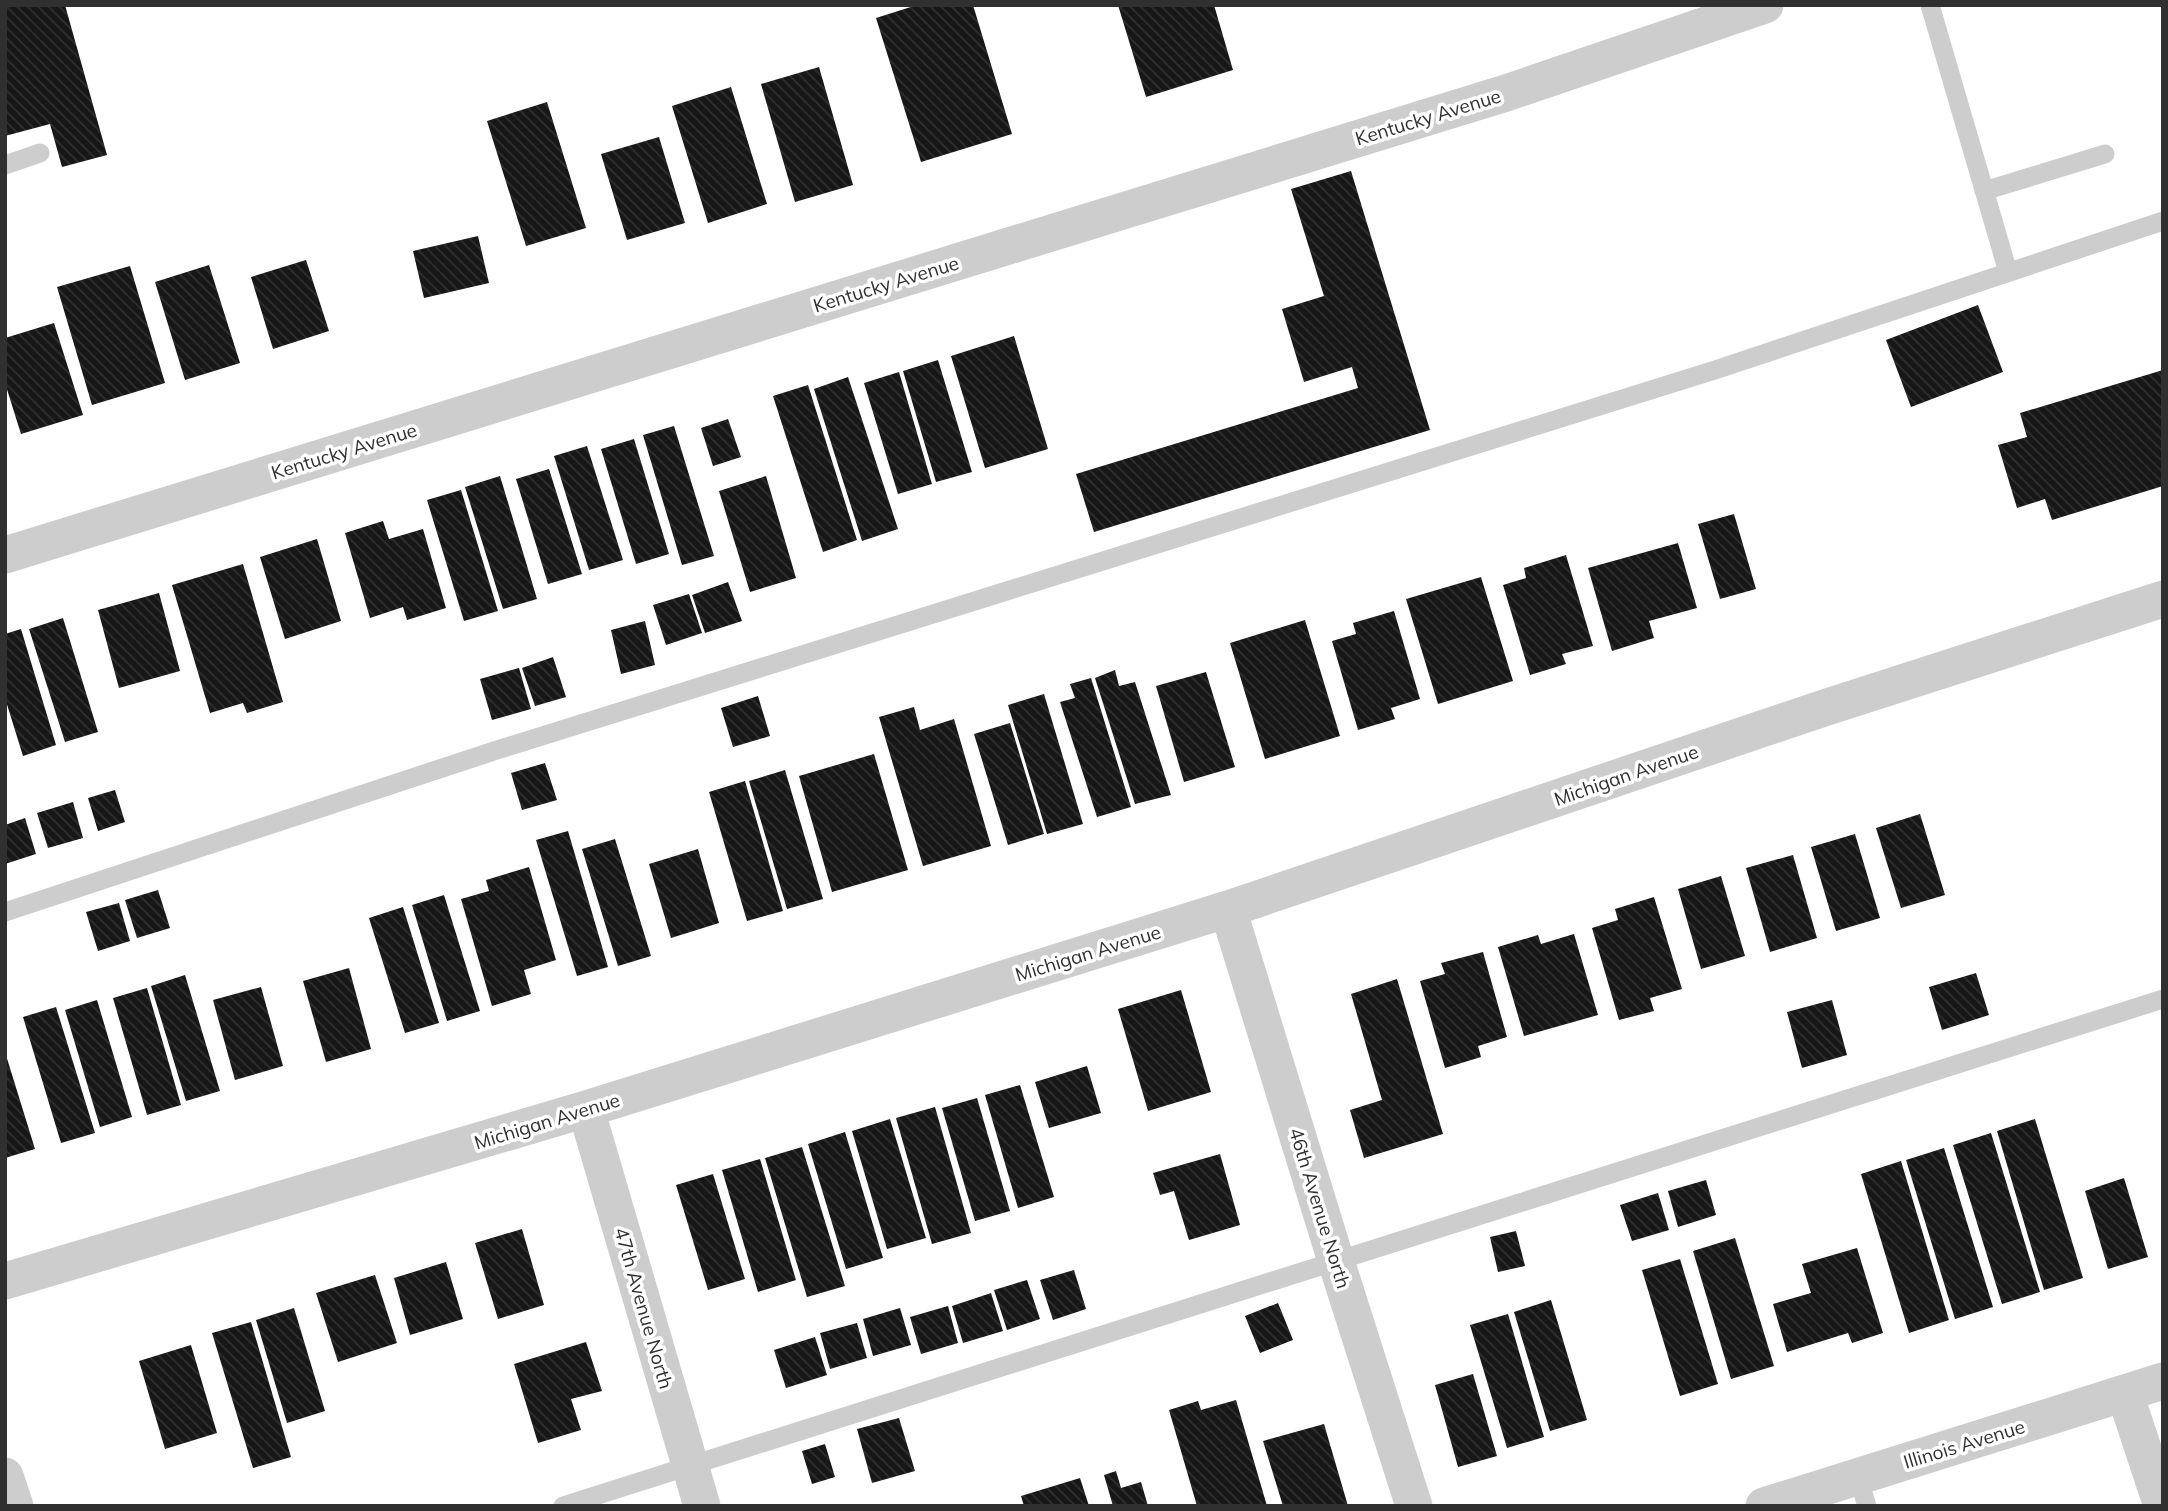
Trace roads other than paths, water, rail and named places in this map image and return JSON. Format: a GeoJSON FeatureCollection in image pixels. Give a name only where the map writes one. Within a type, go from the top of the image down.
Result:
{"type":"FeatureCollection","features":[{"type":"Feature","properties":{"kind":"street","name":"Kentucky Avenue"},"geometry":{"type":"LineString","coordinates":[[5,555],[1506,93],[1765,5]]}},
{"type":"Feature","properties":{"kind":"street","name":"Michigan Avenue"},"geometry":{"type":"LineString","coordinates":[[5,1280],[586,1109],[1228,909],[1824,708],[2163,599]]}},
{"type":"Feature","properties":{"kind":"street","name":"46th Avenue North"},"geometry":{"type":"LineString","coordinates":[[1228,909],[1414,1506]]}},
{"type":"Feature","properties":{"kind":"street","name":"47th Avenue North"},"geometry":{"type":"LineString","coordinates":[[586,1109],[702,1506]]}},
{"type":"Feature","properties":{"kind":"street","name":"Illinois Avenue"},"geometry":{"type":"LineString","coordinates":[[1764,1506],[1862,1491],[2163,1381]]}},
{"type":"Feature","properties":{"kind":"street"},"geometry":{"type":"LineString","coordinates":[[2125,1394],[2162,1506]]}},
{"type":"Feature","properties":{"kind":"street"},"geometry":{"type":"LineString","coordinates":[[5,1476],[15,1506]]}},
{"type":"Feature","properties":{"kind":"lane"},"geometry":{"type":"LineString","coordinates":[[1930,5],[2008,272]]}},
{"type":"Feature","properties":{"kind":"lane"},"geometry":{"type":"LineString","coordinates":[[5,165],[40,153]]}},
{"type":"Feature","properties":{"kind":"lane"},"geometry":{"type":"LineString","coordinates":[[1984,191],[2105,154]]}},
{"type":"Feature","properties":{"kind":"lane"},"geometry":{"type":"LineString","coordinates":[[5,912],[507,747],[1662,387],[2163,221]]}},
{"type":"Feature","properties":{"kind":"lane"},"geometry":{"type":"LineString","coordinates":[[563,1506],[2163,999]]}}]}
